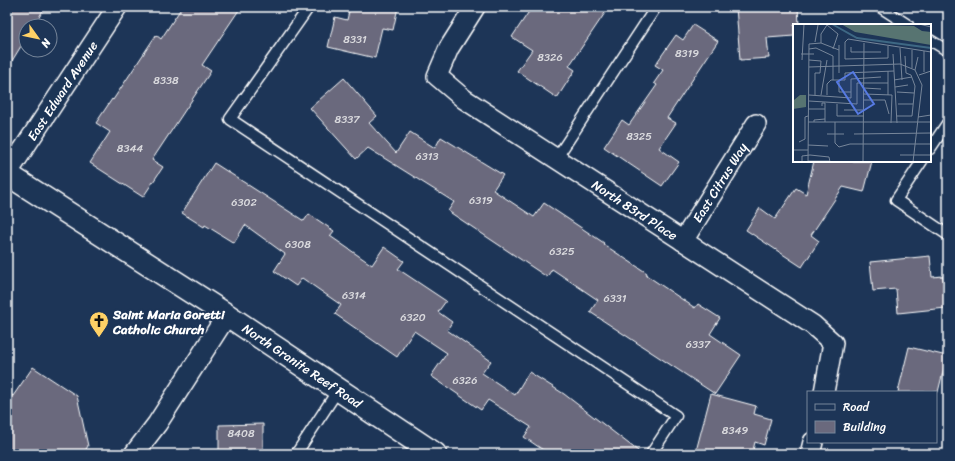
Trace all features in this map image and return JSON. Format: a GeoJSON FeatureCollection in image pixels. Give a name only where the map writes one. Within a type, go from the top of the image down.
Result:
{"type":"FeatureCollection","features":[{"type":"Feature","properties":{"kind":"street","name":"East Edward Avenue"},"geometry":{"type":"LineString","coordinates":[[7,174],[117,7]]}},
{"type":"Feature","properties":{"kind":"street","name":"North 83rd Place"},"geometry":{"type":"LineString","coordinates":[[475,7],[449,48],[437,76],[464,99],[813,325],[834,343],[824,391]]}},
{"type":"Feature","properties":{"kind":"street","name":"East Citrus Way"},"geometry":{"type":"LineString","coordinates":[[683,241],[756,124]]}},
{"type":"Feature","properties":{"kind":"street","name":"North Granite Reef Road"},"geometry":{"type":"LineString","coordinates":[[7,174],[227,315],[436,454]]}},
{"type":"Feature","properties":{"kind":"street"},"geometry":{"type":"LineString","coordinates":[[134,454],[157,424],[227,315]]}},
{"type":"Feature","properties":{"kind":"street"},"geometry":{"type":"LineString","coordinates":[[810,454],[812,443]]}},
{"type":"Feature","properties":{"kind":"lane"},"geometry":{"type":"LineString","coordinates":[[309,7],[230,119],[676,416],[651,454]]}},
{"type":"Feature","properties":{"kind":"lane"},"geometry":{"type":"LineString","coordinates":[[556,159],[656,7]]}},
{"type":"Feature","properties":{"kind":"lane"},"geometry":{"type":"LineString","coordinates":[[880,7],[906,24]]}},
{"type":"Feature","properties":{"kind":"lane"},"geometry":{"type":"LineString","coordinates":[[931,41],[948,51]]}},
{"type":"Feature","properties":{"kind":"lane"},"geometry":{"type":"LineString","coordinates":[[931,148],[948,122]]}},
{"type":"Feature","properties":{"kind":"lane"},"geometry":{"type":"LineString","coordinates":[[921,162],[896,200],[948,235]]}},
{"type":"Feature","properties":{"kind":"lane"},"geometry":{"type":"LineString","coordinates":[[296,454],[338,390]]}},
{"type":"Feature","properties":{"kind":"building"},"geometry":{"type":"Polygon","coordinates":[[[7,7],[45,7],[39,18],[18,18],[18,51],[7,69],[7,7]]]}},
{"type":"Feature","properties":{"kind":"building"},"geometry":{"type":"Polygon","coordinates":[[[182,7],[241,7],[202,65],[211,71],[152,160],[163,167],[143,197],[90,163],[110,132],[96,123],[156,35],[161,39],[182,7]]]}},
{"type":"Feature","properties":{"kind":"building"},"geometry":{"type":"Polygon","coordinates":[[[350,7],[398,7],[393,30],[382,28],[375,58],[328,47],[335,17],[347,20],[350,7]]]}},
{"type":"Feature","properties":{"kind":"building"},"geometry":{"type":"Polygon","coordinates":[[[532,7],[609,7],[569,66],[575,70],[557,98],[517,71],[532,50],[512,37],[532,7]]]}},
{"type":"Feature","properties":{"kind":"building"},"geometry":{"type":"Polygon","coordinates":[[[736,7],[798,7],[799,24],[793,24],[793,36],[767,38],[769,58],[740,60],[736,7]]]}},
{"type":"Feature","properties":{"kind":"building"},"geometry":{"type":"Polygon","coordinates":[[[693,25],[718,41],[667,118],[676,123],[659,148],[679,162],[662,186],[604,147],[622,120],[629,125],[657,85],[654,83],[663,70],[655,65],[676,35],[683,40],[693,25]]]}},
{"type":"Feature","properties":{"kind":"building"},"geometry":{"type":"Polygon","coordinates":[[[344,78],[377,116],[369,123],[396,153],[410,132],[435,148],[441,137],[503,175],[493,190],[534,217],[544,203],[604,243],[603,244],[647,273],[646,275],[695,308],[698,304],[720,318],[710,334],[741,355],[715,394],[590,312],[598,300],[552,269],[547,277],[448,211],[454,202],[368,148],[356,159],[310,108],[344,78]]]}},
{"type":"Feature","properties":{"kind":"building"},"geometry":{"type":"Polygon","coordinates":[[[814,162],[872,162],[864,192],[843,187],[811,235],[819,241],[802,267],[746,230],[760,208],[775,219],[796,188],[806,194],[814,162]]]}},
{"type":"Feature","properties":{"kind":"building"},"geometry":{"type":"Polygon","coordinates":[[[214,163],[304,221],[309,214],[334,231],[330,236],[372,265],[384,247],[404,261],[398,269],[446,301],[438,312],[452,322],[447,330],[491,361],[482,373],[515,395],[529,372],[564,394],[642,454],[549,454],[524,437],[531,427],[488,400],[481,410],[431,376],[447,353],[414,331],[397,357],[335,314],[341,305],[302,278],[296,286],[274,271],[285,254],[245,225],[234,243],[182,213],[214,163]]]}},
{"type":"Feature","properties":{"kind":"building"},"geometry":{"type":"Polygon","coordinates":[[[930,256],[932,277],[943,276],[946,308],[898,313],[896,289],[873,291],[870,262],[930,256]]]}},
{"type":"Feature","properties":{"kind":"building"},"geometry":{"type":"Polygon","coordinates":[[[909,347],[947,356],[938,392],[898,391],[909,347]]]}},
{"type":"Feature","properties":{"kind":"building"},"geometry":{"type":"Polygon","coordinates":[[[33,367],[77,396],[88,446],[83,454],[7,454],[7,393],[13,396],[33,367]]]}},
{"type":"Feature","properties":{"kind":"building"},"geometry":{"type":"Polygon","coordinates":[[[711,394],[756,406],[754,414],[771,419],[764,445],[755,442],[752,454],[708,454],[696,451],[711,394]]]}},
{"type":"Feature","properties":{"kind":"building"},"geometry":{"type":"Polygon","coordinates":[[[263,424],[263,454],[219,454],[219,425],[263,424]]]}},
{"type":"Feature","properties":{"kind":"place","name":"Saint Maria Goretti Catholic Church"},"geometry":{"type":"Point","coordinates":[99,338]}}]}
